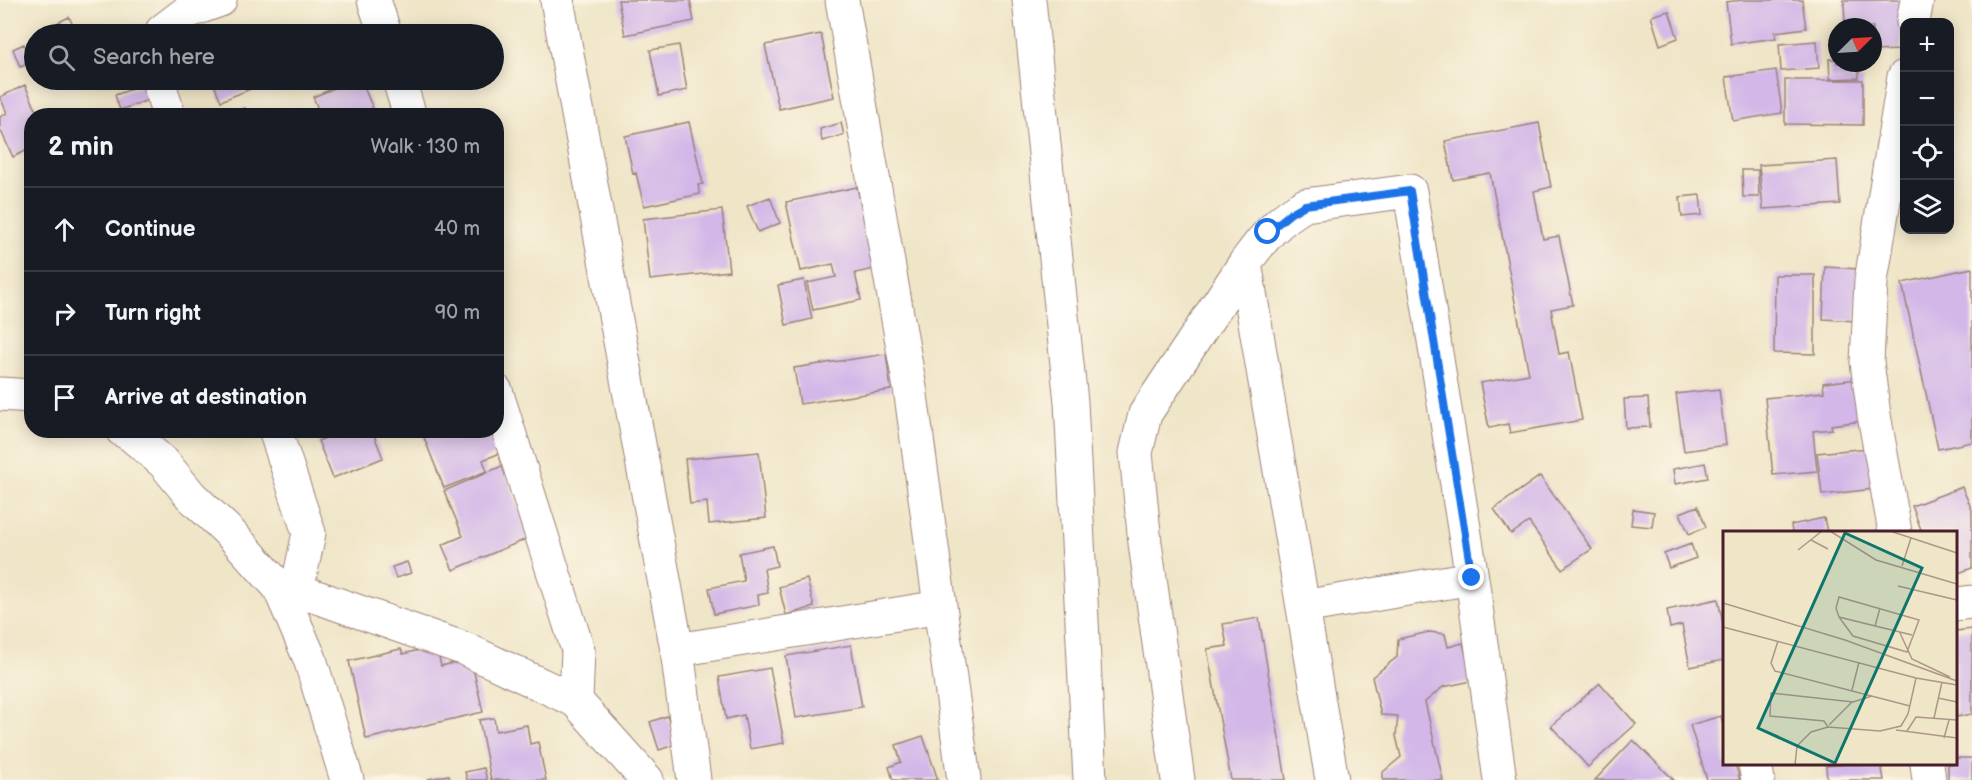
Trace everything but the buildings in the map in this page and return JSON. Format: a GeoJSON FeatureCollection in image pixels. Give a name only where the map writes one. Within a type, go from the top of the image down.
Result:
{"type":"FeatureCollection","features":[{"type":"Feature","properties":{"kind":"street"},"geometry":{"type":"LineString","coordinates":[[171,24],[187,12],[220,0]]}},
{"type":"Feature","properties":{"kind":"street"},"geometry":{"type":"LineString","coordinates":[[374,0],[382,24]]}},
{"type":"Feature","properties":{"kind":"street"},"geometry":{"type":"LineString","coordinates":[[557,0],[677,650],[694,780]]}},
{"type":"Feature","properties":{"kind":"street"},"geometry":{"type":"LineString","coordinates":[[842,0],[910,388],[964,780]]}},
{"type":"Feature","properties":{"kind":"street"},"geometry":{"type":"LineString","coordinates":[[1029,0],[1071,402],[1090,780]]}},
{"type":"Feature","properties":{"kind":"street"},"geometry":{"type":"LineString","coordinates":[[1914,18],[1917,0]]}},
{"type":"Feature","properties":{"kind":"street"},"geometry":{"type":"LineString","coordinates":[[161,90],[167,108]]}},
{"type":"Feature","properties":{"kind":"street"},"geometry":{"type":"LineString","coordinates":[[402,90],[408,108]]}},
{"type":"Feature","properties":{"kind":"street"},"geometry":{"type":"LineString","coordinates":[[1895,531],[1868,362],[1871,281],[1900,107]]}},
{"type":"Feature","properties":{"kind":"street"},"geometry":{"type":"LineString","coordinates":[[1178,780],[1145,543],[1136,453],[1145,414],[1245,262],[1268,232],[1305,205],[1410,191],[1472,578],[1500,780]]}},
{"type":"Feature","properties":{"kind":"street"},"geometry":{"type":"LineString","coordinates":[[1245,262],[1332,780]]}},
{"type":"Feature","properties":{"kind":"street"},"geometry":{"type":"LineString","coordinates":[[0,394],[24,396]]}},
{"type":"Feature","properties":{"kind":"street"},"geometry":{"type":"LineString","coordinates":[[504,416],[578,650],[576,700]]}},
{"type":"Feature","properties":{"kind":"street"},"geometry":{"type":"LineString","coordinates":[[135,438],[164,463],[192,496],[288,589],[465,649],[576,700],[647,780]]}},
{"type":"Feature","properties":{"kind":"street"},"geometry":{"type":"LineString","coordinates":[[278,438],[309,533],[288,589],[347,780]]}},
{"type":"Feature","properties":{"kind":"street"},"geometry":{"type":"LineString","coordinates":[[1303,607],[1472,578]]}},
{"type":"Feature","properties":{"kind":"street"},"geometry":{"type":"LineString","coordinates":[[1957,604],[1972,602]]}},
{"type":"Feature","properties":{"kind":"street"},"geometry":{"type":"LineString","coordinates":[[677,650],[940,607]]}},
{"type":"Feature","properties":{"kind":"street"},"geometry":{"type":"LineString","coordinates":[[1755,765],[1758,780]]}},
{"type":"Feature","properties":{"kind":"street"},"geometry":{"type":"LineString","coordinates":[[1927,765],[1929,780]]}},
{"type":"Feature","properties":{"kind":"route"},"geometry":{"type":"LineString","coordinates":[[1268,232],[1305,205],[1410,191],[1472,578]]}}]}
